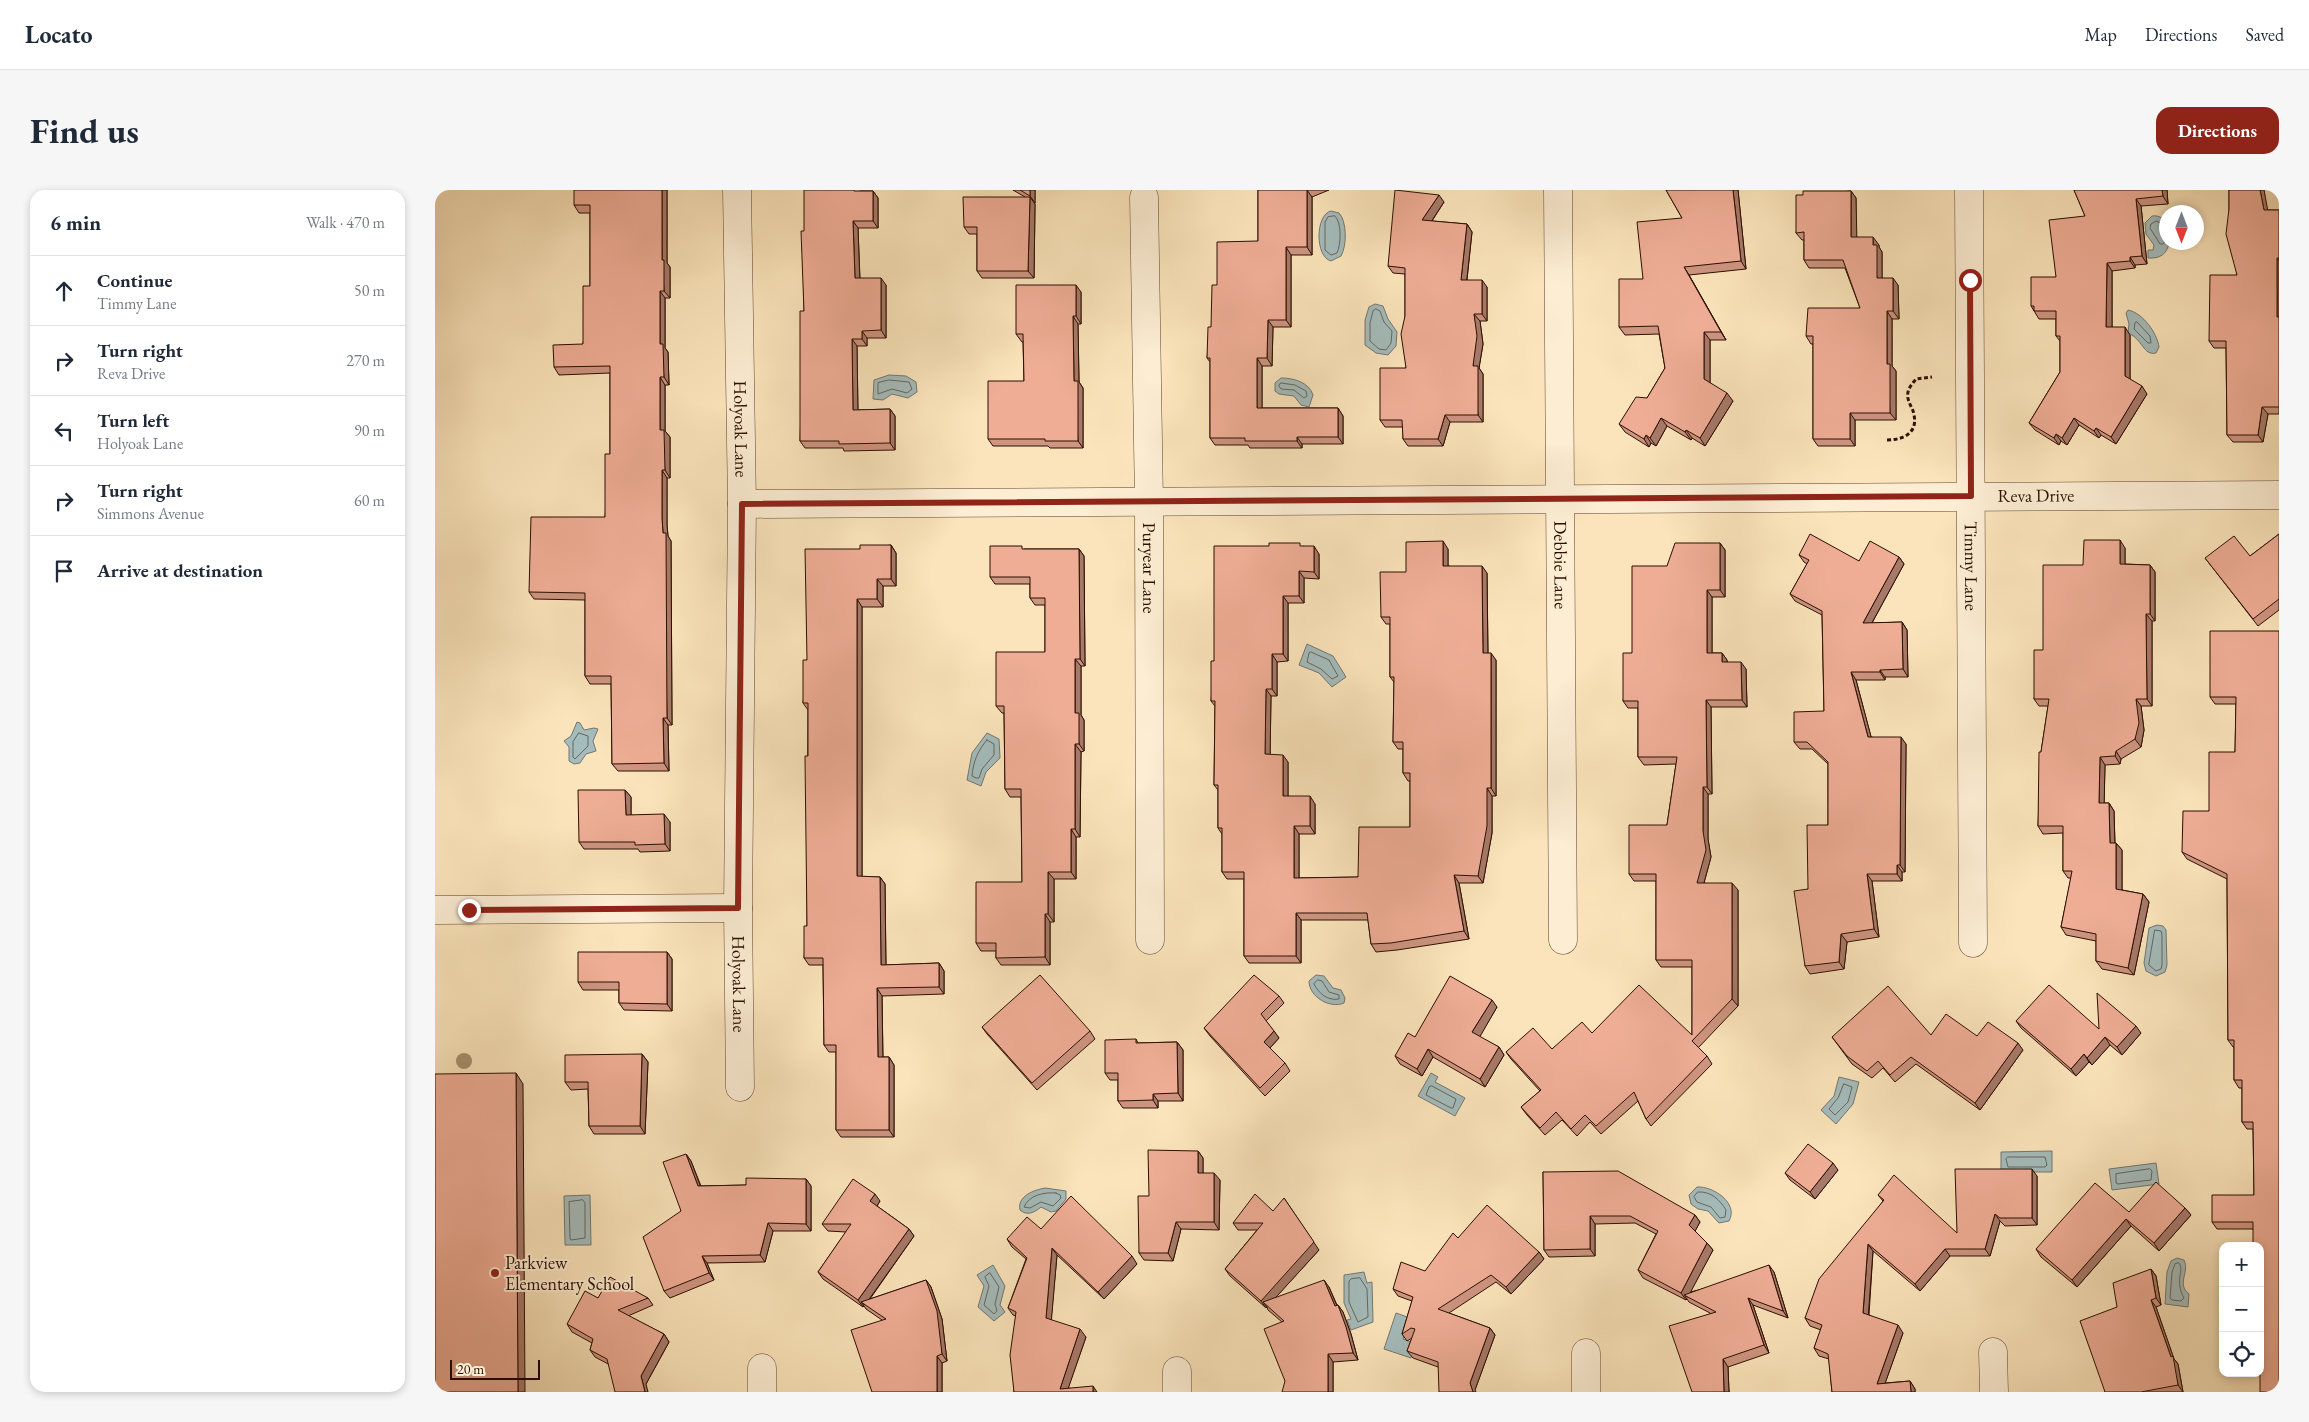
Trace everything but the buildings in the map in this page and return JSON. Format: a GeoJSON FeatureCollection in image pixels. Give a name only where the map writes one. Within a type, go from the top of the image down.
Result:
{"type":"FeatureCollection","features":[{"type":"Feature","properties":{"kind":"street","name":"Holyoak Lane"},"geometry":{"type":"LineString","coordinates":[[737,190],[742,504],[738,908],[739,1087]]}},
{"type":"Feature","properties":{"kind":"street","name":"Debbie Lane"},"geometry":{"type":"LineString","coordinates":[[1558,190],[1563,940]]}},
{"type":"Feature","properties":{"kind":"street","name":"Timmy Lane"},"geometry":{"type":"LineString","coordinates":[[1969,190],[1973,943]]}},
{"type":"Feature","properties":{"kind":"street","name":"Puryear Lane"},"geometry":{"type":"LineString","coordinates":[[1144,197],[1149,503],[1150,940]]}},
{"type":"Feature","properties":{"kind":"street","name":"Reva Drive"},"geometry":{"type":"LineString","coordinates":[[742,504],[2279,495]]}},
{"type":"Feature","properties":{"kind":"street"},"geometry":{"type":"LineString","coordinates":[[435,910],[738,908]]}},
{"type":"Feature","properties":{"kind":"street"},"geometry":{"type":"LineString","coordinates":[[1993,1352],[1994,1392]]}},
{"type":"Feature","properties":{"kind":"street"},"geometry":{"type":"LineString","coordinates":[[1586,1353],[1586,1392]]}},
{"type":"Feature","properties":{"kind":"path"},"geometry":{"type":"LineString","coordinates":[[1887,440],[1898,440],[1907,436],[1913,430],[1914,413],[1908,400],[1908,392],[1916,379],[1932,377]]}},
{"type":"Feature","properties":{"kind":"water"},"geometry":{"type":"Polygon","coordinates":[[[1331,211],[1339,213],[1342,217],[1345,234],[1341,256],[1331,261],[1322,252],[1319,236],[1322,220],[1331,211]]]}},
{"type":"Feature","properties":{"kind":"water"},"geometry":{"type":"Polygon","coordinates":[[[2152,216],[2159,217],[2159,250],[2167,250],[2156,258],[2148,258],[2148,250],[2153,250],[2154,245],[2146,234],[2145,223],[2152,216]]]}},
{"type":"Feature","properties":{"kind":"water"},"geometry":{"type":"Polygon","coordinates":[[[1375,304],[1383,306],[1388,319],[1397,332],[1396,346],[1388,355],[1376,353],[1365,345],[1365,320],[1369,307],[1375,304]]]}},
{"type":"Feature","properties":{"kind":"water"},"geometry":{"type":"Polygon","coordinates":[[[2128,310],[2144,319],[2152,330],[2159,347],[2156,353],[2145,350],[2137,339],[2128,333],[2129,324],[2126,313],[2128,310]]]}},
{"type":"Feature","properties":{"kind":"water"},"geometry":{"type":"Polygon","coordinates":[[[889,375],[906,376],[916,382],[917,392],[908,398],[892,394],[883,400],[873,399],[874,380],[889,375]]]}},
{"type":"Feature","properties":{"kind":"water"},"geometry":{"type":"Polygon","coordinates":[[[1281,378],[1295,380],[1308,387],[1313,395],[1309,407],[1301,405],[1294,396],[1279,394],[1275,391],[1275,383],[1281,378]]]}},
{"type":"Feature","properties":{"kind":"water"},"geometry":{"type":"Polygon","coordinates":[[[1307,644],[1333,656],[1346,677],[1332,687],[1319,673],[1299,665],[1307,644]]]}},
{"type":"Feature","properties":{"kind":"water"},"geometry":{"type":"Polygon","coordinates":[[[577,722],[580,723],[584,730],[598,729],[593,741],[596,751],[586,754],[580,763],[574,764],[569,761],[569,747],[564,741],[571,736],[577,722]]]}},
{"type":"Feature","properties":{"kind":"water"},"geometry":{"type":"Polygon","coordinates":[[[987,733],[999,739],[1000,758],[986,772],[981,786],[967,780],[972,753],[987,733]]]}},
{"type":"Feature","properties":{"kind":"water"},"geometry":{"type":"Polygon","coordinates":[[[2157,925],[2163,926],[2166,930],[2167,965],[2165,972],[2156,976],[2146,971],[2144,963],[2149,928],[2157,925]]]}},
{"type":"Feature","properties":{"kind":"water"},"geometry":{"type":"Polygon","coordinates":[[[1316,975],[1324,976],[1333,988],[1341,990],[1345,998],[1344,1003],[1327,1003],[1316,997],[1309,981],[1316,975]]]}},
{"type":"Feature","properties":{"kind":"water"},"geometry":{"type":"Polygon","coordinates":[[[1431,1073],[1438,1077],[1435,1082],[1465,1098],[1455,1116],[1418,1096],[1431,1073]]]}},
{"type":"Feature","properties":{"kind":"water"},"geometry":{"type":"Polygon","coordinates":[[[1839,1077],[1859,1082],[1853,1104],[1836,1124],[1821,1110],[1834,1096],[1839,1077]]]}},
{"type":"Feature","properties":{"kind":"water"},"geometry":{"type":"Polygon","coordinates":[[[2052,1151],[2052,1172],[2001,1172],[2001,1152],[2052,1151]]]}},
{"type":"Feature","properties":{"kind":"water"},"geometry":{"type":"Polygon","coordinates":[[[2156,1163],[2159,1184],[2112,1190],[2109,1169],[2156,1163]]]}},
{"type":"Feature","properties":{"kind":"water"},"geometry":{"type":"Polygon","coordinates":[[[1697,1187],[1710,1189],[1723,1197],[1730,1208],[1729,1221],[1719,1223],[1708,1211],[1698,1209],[1691,1204],[1689,1195],[1697,1187]]]}},
{"type":"Feature","properties":{"kind":"water"},"geometry":{"type":"Polygon","coordinates":[[[1045,1188],[1066,1191],[1066,1199],[1056,1211],[1051,1212],[1041,1207],[1031,1213],[1025,1213],[1020,1210],[1021,1201],[1027,1194],[1045,1188]]]}},
{"type":"Feature","properties":{"kind":"water"},"geometry":{"type":"Polygon","coordinates":[[[590,1195],[591,1245],[565,1245],[564,1196],[590,1195]]]}},
{"type":"Feature","properties":{"kind":"water"},"geometry":{"type":"Polygon","coordinates":[[[2177,1258],[2184,1260],[2185,1264],[2183,1282],[2185,1290],[2189,1294],[2188,1307],[2165,1304],[2167,1272],[2171,1261],[2177,1258]]]}},
{"type":"Feature","properties":{"kind":"water"},"geometry":{"type":"Polygon","coordinates":[[[993,1265],[1005,1286],[1000,1305],[1005,1312],[994,1321],[978,1307],[984,1286],[977,1275],[993,1265]]]}},
{"type":"Feature","properties":{"kind":"water"},"geometry":{"type":"Polygon","coordinates":[[[1364,1272],[1367,1283],[1372,1282],[1373,1322],[1351,1330],[1347,1320],[1351,1319],[1344,1303],[1344,1275],[1364,1272]]]}},
{"type":"Feature","properties":{"kind":"water"},"geometry":{"type":"Polygon","coordinates":[[[1396,1313],[1410,1318],[1403,1339],[1416,1344],[1411,1358],[1384,1349],[1396,1313]]]}},
{"type":"Feature","properties":{"kind":"place","name":"Parkview Elementary School"},"geometry":{"type":"Point","coordinates":[495,1273]}},
{"type":"Feature","properties":{"kind":"route"},"geometry":{"type":"LineString","coordinates":[[469,910],[738,908],[742,504],[1149,503],[1971,496],[1970,280]]}}]}
